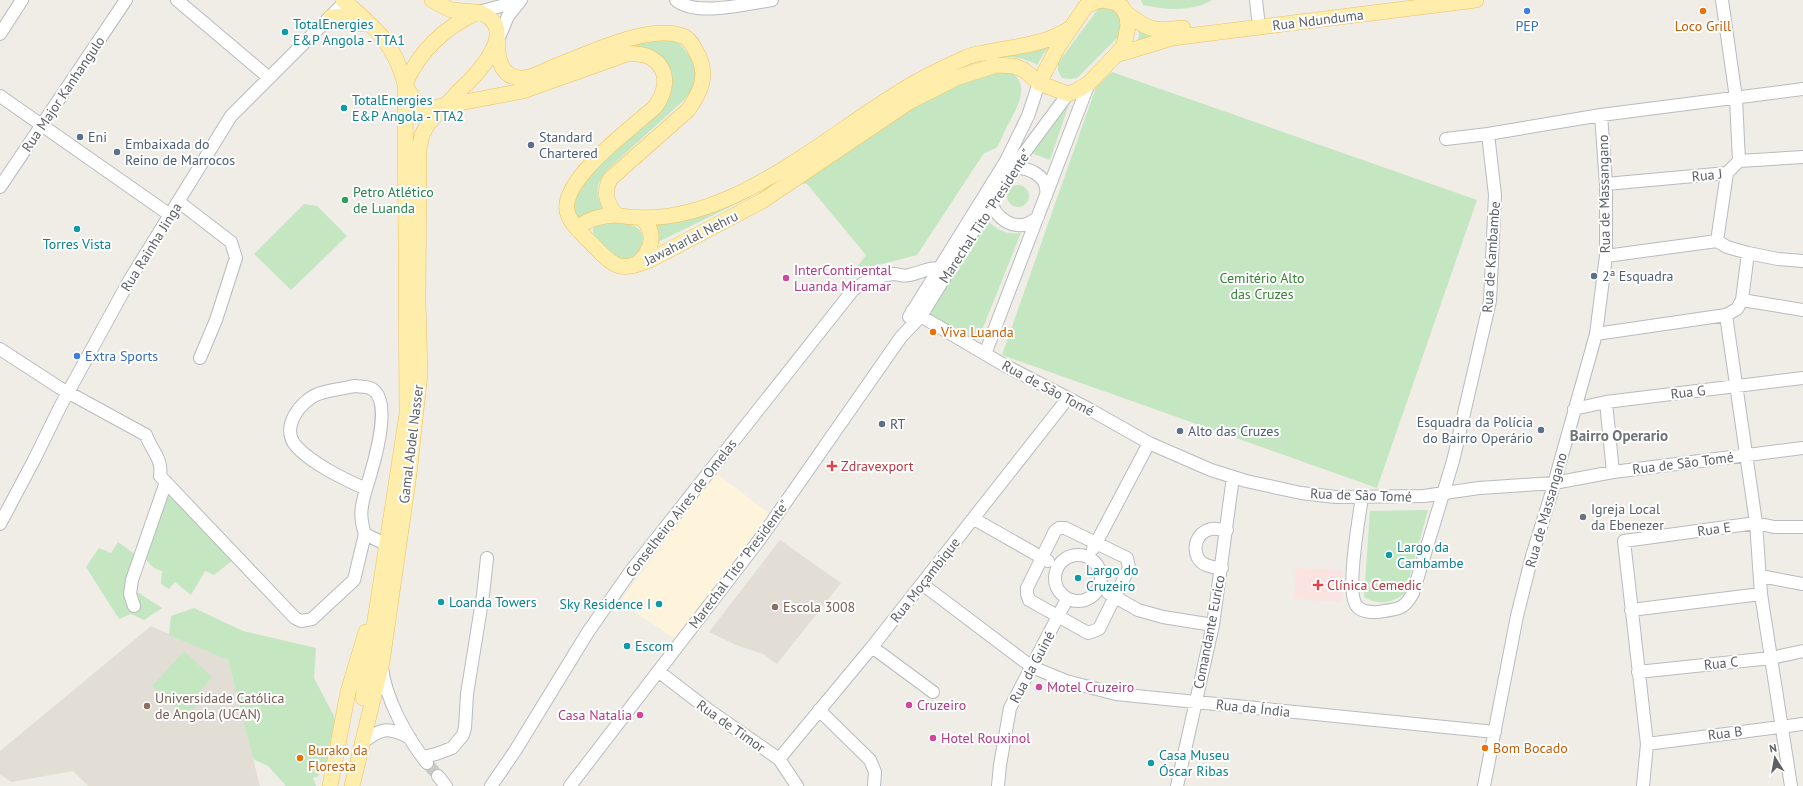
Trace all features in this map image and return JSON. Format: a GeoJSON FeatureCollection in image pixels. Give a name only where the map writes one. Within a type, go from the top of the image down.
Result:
{"type":"FeatureCollection","features":[{"type":"Feature","properties":{"kind":"main road"},"geometry":{"type":"LineString","coordinates":[[432,0],[451,10],[478,12],[487,15],[495,22],[498,30],[497,49],[502,67],[507,74],[520,78],[535,75],[642,35],[659,32],[673,33],[686,38],[694,46],[701,60],[704,74],[702,89],[688,110],[610,179],[606,194],[607,201],[616,215]]}},
{"type":"Feature","properties":{"kind":"main road","name":"Rua Ndunduma"},"geometry":{"type":"LineString","coordinates":[[1088,3],[1107,0],[1126,6],[1144,26],[1153,30],[1167,30],[1393,0]]}},
{"type":"Feature","properties":{"kind":"main road","name":"Rua Ndunduma"},"geometry":{"type":"LineString","coordinates":[[1116,55],[1172,38],[1476,0]]}},
{"type":"Feature","properties":{"kind":"main road"},"geometry":{"type":"LineString","coordinates":[[344,1],[377,30],[389,45],[400,66],[405,84]]}},
{"type":"Feature","properties":{"kind":"main road"},"geometry":{"type":"LineString","coordinates":[[1088,3],[1058,47],[1039,83],[1068,94],[1076,92],[1089,83],[1124,45],[1128,26],[1126,6]]}},
{"type":"Feature","properties":{"kind":"main road"},"geometry":{"type":"LineString","coordinates":[[405,84],[417,63],[447,29],[462,19],[478,12]]}},
{"type":"Feature","properties":{"kind":"main road"},"geometry":{"type":"LineString","coordinates":[[331,17],[352,16],[372,35],[392,61],[398,86],[399,117],[406,154]]}},
{"type":"Feature","properties":{"kind":"main road","name":"Jawaharlal Nehru"},"geometry":{"type":"LineString","coordinates":[[577,228],[590,219],[600,216],[616,215],[642,219],[656,218],[698,209],[736,195],[796,161],[904,89],[938,70],[969,56],[1041,43],[1070,28]]}},
{"type":"Feature","properties":{"kind":"main road","name":"Gamal Abdel Nasser"},"geometry":{"type":"LineString","coordinates":[[352,786],[382,662],[409,474],[420,374],[418,302],[418,149],[422,134],[428,124],[444,106],[472,80],[498,41]]}},
{"type":"Feature","properties":{"kind":"main road","name":"Jawaharlal Nehru"},"geometry":{"type":"LineString","coordinates":[[405,84],[417,103],[426,108],[444,106],[481,98],[502,96],[523,91],[627,54],[642,55],[656,62],[664,74],[665,89],[662,98],[655,107],[601,153],[571,192],[567,200],[567,212],[577,228],[609,262],[623,267],[635,266],[668,252],[762,201],[909,102],[949,81],[996,65],[1014,66],[1024,70],[1039,83]]}},
{"type":"Feature","properties":{"kind":"main road","name":"Gamal Abdel Nasser"},"geometry":{"type":"LineString","coordinates":[[347,786],[367,677],[386,544],[407,414],[405,84]]}},
{"type":"Feature","properties":{"kind":"main road"},"geometry":{"type":"LineString","coordinates":[[635,266],[644,258],[652,241],[646,222],[642,219]]}},
{"type":"Feature","properties":{"kind":"main road","name":"Gamal Abdel Nasser"},"geometry":{"type":"LineString","coordinates":[[330,786],[348,692],[378,597]]}},
{"type":"Feature","properties":{"kind":"street"},"geometry":{"type":"LineString","coordinates":[[0,34],[22,0]]}},
{"type":"Feature","properties":{"kind":"street","name":"Rua Major Kanhangulo"},"geometry":{"type":"LineString","coordinates":[[0,187],[126,0]]}},
{"type":"Feature","properties":{"kind":"street"},"geometry":{"type":"LineString","coordinates":[[177,0],[268,78]]}},
{"type":"Feature","properties":{"kind":"street"},"geometry":{"type":"LineString","coordinates":[[478,12],[501,6],[516,0]]}},
{"type":"Feature","properties":{"kind":"street"},"geometry":{"type":"LineString","coordinates":[[498,41],[508,16],[521,0]]}},
{"type":"Feature","properties":{"kind":"street"},"geometry":{"type":"LineString","coordinates":[[676,0],[680,4],[690,8],[772,0]]}},
{"type":"Feature","properties":{"kind":"street"},"geometry":{"type":"LineString","coordinates":[[1256,0],[1258,18]]}},
{"type":"Feature","properties":{"kind":"street"},"geometry":{"type":"LineString","coordinates":[[1722,0],[1736,98],[1739,161]]}},
{"type":"Feature","properties":{"kind":"street","name":"Rua Rainha Jinga"},"geometry":{"type":"LineString","coordinates":[[0,524],[68,391],[129,281],[231,116],[331,17],[344,1]]}},
{"type":"Feature","properties":{"kind":"street","name":"Marechal Tito \"Presidente\""},"geometry":{"type":"LineString","coordinates":[[943,270],[960,236],[1006,160],[1028,116],[1039,83]]}},
{"type":"Feature","properties":{"kind":"street"},"geometry":{"type":"LineString","coordinates":[[985,354],[1089,83]]}},
{"type":"Feature","properties":{"kind":"street"},"geometry":{"type":"LineString","coordinates":[[1446,139],[1488,134],[1601,115],[1803,89]]}},
{"type":"Feature","properties":{"kind":"street","name":"Marechal Tito \"Presidente\""},"geometry":{"type":"LineString","coordinates":[[570,786],[760,539],[901,337],[943,270],[1013,168],[1068,94]]}},
{"type":"Feature","properties":{"kind":"street"},"geometry":{"type":"LineString","coordinates":[[0,96],[170,215]]}},
{"type":"Feature","properties":{"kind":"street","name":"Rua de Massangano"},"geometry":{"type":"LineString","coordinates":[[1484,786],[1517,616],[1532,556],[1596,334],[1606,256],[1606,184],[1601,115]]}},
{"type":"Feature","properties":{"kind":"street","name":"Rua de Kambambe"},"geometry":{"type":"LineString","coordinates":[[1362,498],[1353,575],[1353,599],[1356,606],[1363,611],[1380,612],[1399,609],[1408,602],[1413,593],[1453,461],[1490,301],[1495,195],[1488,134]]}},
{"type":"Feature","properties":{"kind":"street","name":"Rua J"},"geometry":{"type":"LineString","coordinates":[[1606,184],[1727,173],[1739,161],[1803,158]]}},
{"type":"Feature","properties":{"kind":"street"},"geometry":{"type":"LineString","coordinates":[[998,172],[1013,168],[1031,170],[1044,181],[1047,189],[1046,197]]}},
{"type":"Feature","properties":{"kind":"street"},"geometry":{"type":"LineString","coordinates":[[1717,242],[1727,173]]}},
{"type":"Feature","properties":{"kind":"street"},"geometry":{"type":"LineString","coordinates":[[988,189],[991,202],[997,214],[1008,223],[1016,225],[1026,224],[1038,217]]}},
{"type":"Feature","properties":{"kind":"street"},"geometry":{"type":"LineString","coordinates":[[178,202],[231,242],[236,258],[216,320],[200,358]]}},
{"type":"Feature","properties":{"kind":"street"},"geometry":{"type":"LineString","coordinates":[[1606,256],[1717,242],[1727,247],[1748,253],[1803,262]]}},
{"type":"Feature","properties":{"kind":"street"},"geometry":{"type":"LineString","coordinates":[[1596,334],[1726,315],[1737,309],[1742,300],[1748,253]]}},
{"type":"Feature","properties":{"kind":"street"},"geometry":{"type":"LineString","coordinates":[[929,293],[908,276],[925,269],[943,270]]}},
{"type":"Feature","properties":{"kind":"street","name":"Conselheiro Aires de Omelas"},"geometry":{"type":"LineString","coordinates":[[491,786],[515,751],[588,632],[630,572],[853,290],[861,284],[881,276],[895,274],[908,276]]}},
{"type":"Feature","properties":{"kind":"street"},"geometry":{"type":"LineString","coordinates":[[1742,300],[1803,310]]}},
{"type":"Feature","properties":{"kind":"street","name":"Rua de São Tomé"},"geometry":{"type":"LineString","coordinates":[[917,313],[985,354],[1148,443],[1211,470],[1233,477],[1301,493],[1362,498],[1424,496],[1479,488],[1554,483],[1613,472],[1803,448]]}},
{"type":"Feature","properties":{"kind":"street"},"geometry":{"type":"LineString","coordinates":[[1726,315],[1756,523],[1761,594],[1791,786]]}},
{"type":"Feature","properties":{"kind":"street"},"geometry":{"type":"LineString","coordinates":[[0,349],[68,391],[146,435],[149,445],[156,452],[160,464],[160,476],[295,618],[301,620],[312,619],[354,580],[365,534],[360,514],[378,448],[381,428],[381,409],[378,394],[373,390],[367,387],[354,386],[317,394],[308,400],[293,418],[290,426],[292,441],[300,451],[336,475],[366,489]]}},
{"type":"Feature","properties":{"kind":"street","name":"Rua G"},"geometry":{"type":"LineString","coordinates":[[1574,409],[1606,402],[1803,378]]}},
{"type":"Feature","properties":{"kind":"street","name":"Rua Moçambique"},"geometry":{"type":"LineString","coordinates":[[779,759],[872,647],[1068,398]]}},
{"type":"Feature","properties":{"kind":"street"},"geometry":{"type":"LineString","coordinates":[[1606,402],[1613,472]]}},
{"type":"Feature","properties":{"kind":"street"},"geometry":{"type":"LineString","coordinates":[[1089,557],[1148,443]]}},
{"type":"Feature","properties":{"kind":"street","name":"Comandante Eurico"},"geometry":{"type":"LineString","coordinates":[[1176,786],[1213,625],[1222,568],[1233,477]]}},
{"type":"Feature","properties":{"kind":"street"},"geometry":{"type":"LineString","coordinates":[[134,606],[130,592],[132,580],[166,482]]}},
{"type":"Feature","properties":{"kind":"street"},"geometry":{"type":"LineString","coordinates":[[974,519],[1058,566]]}},
{"type":"Feature","properties":{"kind":"street","name":"Rua E"},"geometry":{"type":"LineString","coordinates":[[1631,610],[1624,541],[1756,523],[1774,527],[1803,527]]}},
{"type":"Feature","properties":{"kind":"street"},"geometry":{"type":"LineString","coordinates":[[1060,528],[1065,528],[1096,543],[1127,558],[1129,568],[1099,629],[1088,632],[1029,600],[1027,588],[1055,531],[1060,528]]}},
{"type":"Feature","properties":{"kind":"street"},"geometry":{"type":"LineString","coordinates":[[1222,568],[1207,566],[1202,562],[1198,558],[1195,546],[1197,540],[1206,531],[1211,529],[1227,530]]}},
{"type":"Feature","properties":{"kind":"street"},"geometry":{"type":"LineString","coordinates":[[365,534],[386,544]]}},
{"type":"Feature","properties":{"kind":"street"},"geometry":{"type":"LineString","coordinates":[[1076,555],[1089,557],[1099,568],[1102,582],[1100,589],[1090,599],[1082,602],[1075,602],[1067,599],[1057,588],[1055,581],[1055,574],[1058,566],[1063,561],[1076,555]]}},
{"type":"Feature","properties":{"kind":"street"},"geometry":{"type":"LineString","coordinates":[[382,662],[384,681],[388,693],[410,738],[425,760],[452,748],[463,735],[465,728],[467,694],[483,595],[487,558]]}},
{"type":"Feature","properties":{"kind":"street"},"geometry":{"type":"LineString","coordinates":[[1760,576],[1803,584]]}},
{"type":"Feature","properties":{"kind":"street","name":"Rua da Índia"},"geometry":{"type":"LineString","coordinates":[[922,584],[1032,667],[1066,681],[1116,694],[1495,732]]}},
{"type":"Feature","properties":{"kind":"street"},"geometry":{"type":"LineString","coordinates":[[1100,589],[1144,612],[1163,617],[1213,625]]}},
{"type":"Feature","properties":{"kind":"street"},"geometry":{"type":"LineString","coordinates":[[1643,786],[1647,744],[1631,610],[1761,594]]}},
{"type":"Feature","properties":{"kind":"street","name":"Rua da Guiné"},"geometry":{"type":"LineString","coordinates":[[998,786],[1000,765],[1010,708],[1067,599]]}},
{"type":"Feature","properties":{"kind":"street"},"geometry":{"type":"LineString","coordinates":[[872,647],[933,692]]}},
{"type":"Feature","properties":{"kind":"street","name":"Rua C"},"geometry":{"type":"LineString","coordinates":[[1638,672],[1771,658],[1803,651]]}},
{"type":"Feature","properties":{"kind":"street","name":"Rua de Timor"},"geometry":{"type":"LineString","coordinates":[[658,672],[710,711],[779,759],[797,786]]}},
{"type":"Feature","properties":{"kind":"street"},"geometry":{"type":"LineString","coordinates":[[820,710],[870,760],[875,772],[874,786]]}},
{"type":"Feature","properties":{"kind":"street","name":"Rua B"},"geometry":{"type":"LineString","coordinates":[[1647,744],[1803,724]]}},
{"type":"Feature","properties":{"kind":"street"},"geometry":{"type":"LineString","coordinates":[[361,744],[375,733],[383,730],[392,730],[410,738]]}},
{"type":"Feature","properties":{"kind":"street"},"geometry":{"type":"LineString","coordinates":[[438,776],[446,786]]}},
{"type":"Feature","properties":{"kind":"shaded area"},"geometry":{"type":"Polygon","coordinates":[[[715,472],[772,516],[677,640],[620,602],[715,472]]]}},
{"type":"Feature","properties":{"kind":"shaded area","name":"Escola 3008"},"geometry":{"type":"Polygon","coordinates":[[[780,540],[841,583],[777,664],[763,654],[736,645],[709,632],[780,540]]]}},
{"type":"Feature","properties":{"kind":"shaded area","name":"Clínica Cemedic"},"geometry":{"type":"Polygon","coordinates":[[[1296,568],[1343,571],[1341,602],[1294,599],[1296,568]]]}},
{"type":"Feature","properties":{"kind":"shaded area","name":"Universidade Católica de Angola (UCAN)"},"geometry":{"type":"Polygon","coordinates":[[[151,626],[228,660],[260,786],[88,786],[73,771],[11,782],[0,774],[0,751],[151,626]]]}},
{"type":"Feature","properties":{"kind":"green space"},"geometry":{"type":"Polygon","coordinates":[[[1141,0],[1212,0],[1196,7],[1169,9],[1143,5],[1141,0]]]}},
{"type":"Feature","properties":{"kind":"green space"},"geometry":{"type":"Polygon","coordinates":[[[1107,6],[1122,14],[1121,34],[1077,78],[1062,78],[1058,71],[1058,63],[1098,9],[1107,6]]]}},
{"type":"Feature","properties":{"kind":"green space"},"geometry":{"type":"Polygon","coordinates":[[[1138,26],[1172,33],[1137,41],[1139,36],[1138,26]]]}},
{"type":"Feature","properties":{"kind":"green space"},"geometry":{"type":"Polygon","coordinates":[[[647,38],[677,41],[689,56],[695,68],[695,80],[691,92],[605,172],[599,183],[598,197],[603,207],[608,212],[578,221],[571,204],[581,184],[662,104],[657,56],[515,81],[647,38]]]}},
{"type":"Feature","properties":{"kind":"green space"},"geometry":{"type":"Polygon","coordinates":[[[1053,43],[1044,53],[1037,65],[1024,59],[997,57],[969,64],[931,81],[750,197],[654,244],[653,233],[647,222],[674,218],[701,211],[728,202],[754,190],[944,70],[971,61],[1053,43]]]}},
{"type":"Feature","properties":{"kind":"green space"},"geometry":{"type":"Polygon","coordinates":[[[1009,71],[1016,76],[1020,83],[1020,98],[1000,141],[996,148],[984,153],[917,255],[867,268],[857,267],[866,255],[807,184],[798,183],[903,109],[966,78],[1009,71]]]}},
{"type":"Feature","properties":{"kind":"green space","name":"Cemitério Alto das Cruzes"},"geometry":{"type":"Polygon","coordinates":[[[1112,72],[1477,200],[1377,488],[1002,355],[1096,87],[1112,72]]]}},
{"type":"Feature","properties":{"kind":"green space"},"geometry":{"type":"Polygon","coordinates":[[[1072,95],[1050,160],[1031,153],[1072,95]]]}},
{"type":"Feature","properties":{"kind":"green space"},"geometry":{"type":"Polygon","coordinates":[[[1018,185],[1022,186],[1028,192],[1028,200],[1022,206],[1018,207],[1014,206],[1008,200],[1007,196],[1008,192],[1014,186],[1018,185]]]}},
{"type":"Feature","properties":{"kind":"green space"},"geometry":{"type":"Polygon","coordinates":[[[304,204],[317,206],[347,236],[291,290],[254,254],[304,204]]]}},
{"type":"Feature","properties":{"kind":"green space"},"geometry":{"type":"Polygon","coordinates":[[[987,219],[1002,231],[1021,233],[979,338],[970,341],[931,317],[928,309],[987,219]]]}},
{"type":"Feature","properties":{"kind":"green space"},"geometry":{"type":"Polygon","coordinates":[[[597,224],[626,224],[634,226],[640,230],[643,241],[638,253],[626,260],[619,260],[594,236],[593,229],[597,224]]]}},
{"type":"Feature","properties":{"kind":"green space"},"geometry":{"type":"Polygon","coordinates":[[[166,482],[237,557],[214,575],[205,571],[191,595],[175,582],[169,589],[161,584],[162,571],[154,568],[141,555],[166,482]]]}},
{"type":"Feature","properties":{"kind":"green space"},"geometry":{"type":"Polygon","coordinates":[[[1428,510],[1405,594],[1395,600],[1385,602],[1375,602],[1364,597],[1370,511],[1428,510]]]}},
{"type":"Feature","properties":{"kind":"green space"},"geometry":{"type":"Polygon","coordinates":[[[118,542],[140,558],[130,592],[139,593],[162,608],[144,620],[131,614],[119,619],[86,567],[99,548],[111,553],[118,542]]]}},
{"type":"Feature","properties":{"kind":"green space"},"geometry":{"type":"Polygon","coordinates":[[[194,608],[243,631],[316,648],[314,678],[334,716],[338,742],[329,769],[315,763],[319,776],[313,778],[316,786],[286,786],[268,766],[253,759],[228,660],[169,635],[171,616],[194,608]]]}},
{"type":"Feature","properties":{"kind":"green space"},"geometry":{"type":"Polygon","coordinates":[[[184,651],[212,677],[197,695],[202,700],[186,717],[152,686],[184,651]]]}},
{"type":"Feature","properties":{"kind":"tunnel"},"geometry":{"type":"LineString","coordinates":[[427,763],[438,776]]}},
{"type":"Feature","properties":{"kind":"place","name":"PEP"},"geometry":{"type":"Point","coordinates":[1527,11]}},
{"type":"Feature","properties":{"kind":"place","name":"Loco Grill"},"geometry":{"type":"Point","coordinates":[1703,11]}},
{"type":"Feature","properties":{"kind":"place","name":"TotalEnergies E&P Angola - TTA1"},"geometry":{"type":"Point","coordinates":[285,32]}},
{"type":"Feature","properties":{"kind":"place","name":"TotalEnergies E&P Angola - TTA2"},"geometry":{"type":"Point","coordinates":[344,108]}},
{"type":"Feature","properties":{"kind":"place","name":"Eni"},"geometry":{"type":"Point","coordinates":[80,137]}},
{"type":"Feature","properties":{"kind":"place","name":"Standard Chartered"},"geometry":{"type":"Point","coordinates":[531,145]}},
{"type":"Feature","properties":{"kind":"place","name":"Embaixada do Reino de Marrocos"},"geometry":{"type":"Point","coordinates":[117,152]}},
{"type":"Feature","properties":{"kind":"place","name":"Petro Atlético de Luanda"},"geometry":{"type":"Point","coordinates":[345,200]}},
{"type":"Feature","properties":{"kind":"place","name":"Torres Vista"},"geometry":{"type":"Point","coordinates":[77,229]}},
{"type":"Feature","properties":{"kind":"place","name":"2ª Esquadra"},"geometry":{"type":"Point","coordinates":[1594,276]}},
{"type":"Feature","properties":{"kind":"place","name":"InterContinental Luanda Miramar"},"geometry":{"type":"Point","coordinates":[786,278]}},
{"type":"Feature","properties":{"kind":"place","name":"Viva Luanda"},"geometry":{"type":"Point","coordinates":[933,332]}},
{"type":"Feature","properties":{"kind":"place","name":"Extra Sports"},"geometry":{"type":"Point","coordinates":[77,356]}},
{"type":"Feature","properties":{"kind":"place","name":"RT"},"geometry":{"type":"Point","coordinates":[882,424]}},
{"type":"Feature","properties":{"kind":"place","name":"Esquadra da Polícia do Bairro Operário"},"geometry":{"type":"Point","coordinates":[1541,430]}},
{"type":"Feature","properties":{"kind":"place","name":"Alto das Cruzes"},"geometry":{"type":"Point","coordinates":[1180,431]}},
{"type":"Feature","properties":{"kind":"place","name":"Zdravexport"},"geometry":{"type":"Point","coordinates":[832,466]}},
{"type":"Feature","properties":{"kind":"place","name":"Igreja Local da Ebenezer"},"geometry":{"type":"Point","coordinates":[1583,517]}},
{"type":"Feature","properties":{"kind":"place","name":"Largo da Cambambe"},"geometry":{"type":"Point","coordinates":[1389,555]}},
{"type":"Feature","properties":{"kind":"place","name":"Largo do Cruzeiro"},"geometry":{"type":"Point","coordinates":[1078,578]}},
{"type":"Feature","properties":{"kind":"place","name":"Clínica Cemedic"},"geometry":{"type":"Point","coordinates":[1318,585]}},
{"type":"Feature","properties":{"kind":"place","name":"Loanda Towers"},"geometry":{"type":"Point","coordinates":[441,602]}},
{"type":"Feature","properties":{"kind":"place","name":"Sky Residence I"},"geometry":{"type":"Point","coordinates":[659,604]}},
{"type":"Feature","properties":{"kind":"place","name":"Escola 3008"},"geometry":{"type":"Point","coordinates":[775,607]}},
{"type":"Feature","properties":{"kind":"place","name":"Escom"},"geometry":{"type":"Point","coordinates":[627,646]}},
{"type":"Feature","properties":{"kind":"place","name":"Motel Cruzeiro"},"geometry":{"type":"Point","coordinates":[1039,687]}},
{"type":"Feature","properties":{"kind":"place","name":"Cruzeiro"},"geometry":{"type":"Point","coordinates":[909,705]}},
{"type":"Feature","properties":{"kind":"place","name":"Universidade Católica de Angola (UCAN)"},"geometry":{"type":"Point","coordinates":[147,706]}},
{"type":"Feature","properties":{"kind":"place","name":"Casa Natalia"},"geometry":{"type":"Point","coordinates":[640,715]}},
{"type":"Feature","properties":{"kind":"place","name":"Hotel Rouxinol"},"geometry":{"type":"Point","coordinates":[933,738]}},
{"type":"Feature","properties":{"kind":"place","name":"Bom Bocado"},"geometry":{"type":"Point","coordinates":[1485,748]}},
{"type":"Feature","properties":{"kind":"place","name":"Burako da Floresta"},"geometry":{"type":"Point","coordinates":[300,758]}},
{"type":"Feature","properties":{"kind":"place","name":"Casa Museu Óscar Ribas"},"geometry":{"type":"Point","coordinates":[1151,763]}},
{"type":"Feature","properties":{"kind":"district","name":"Bairro Operario"},"geometry":{"type":"Point","coordinates":[1619,435]}}]}
